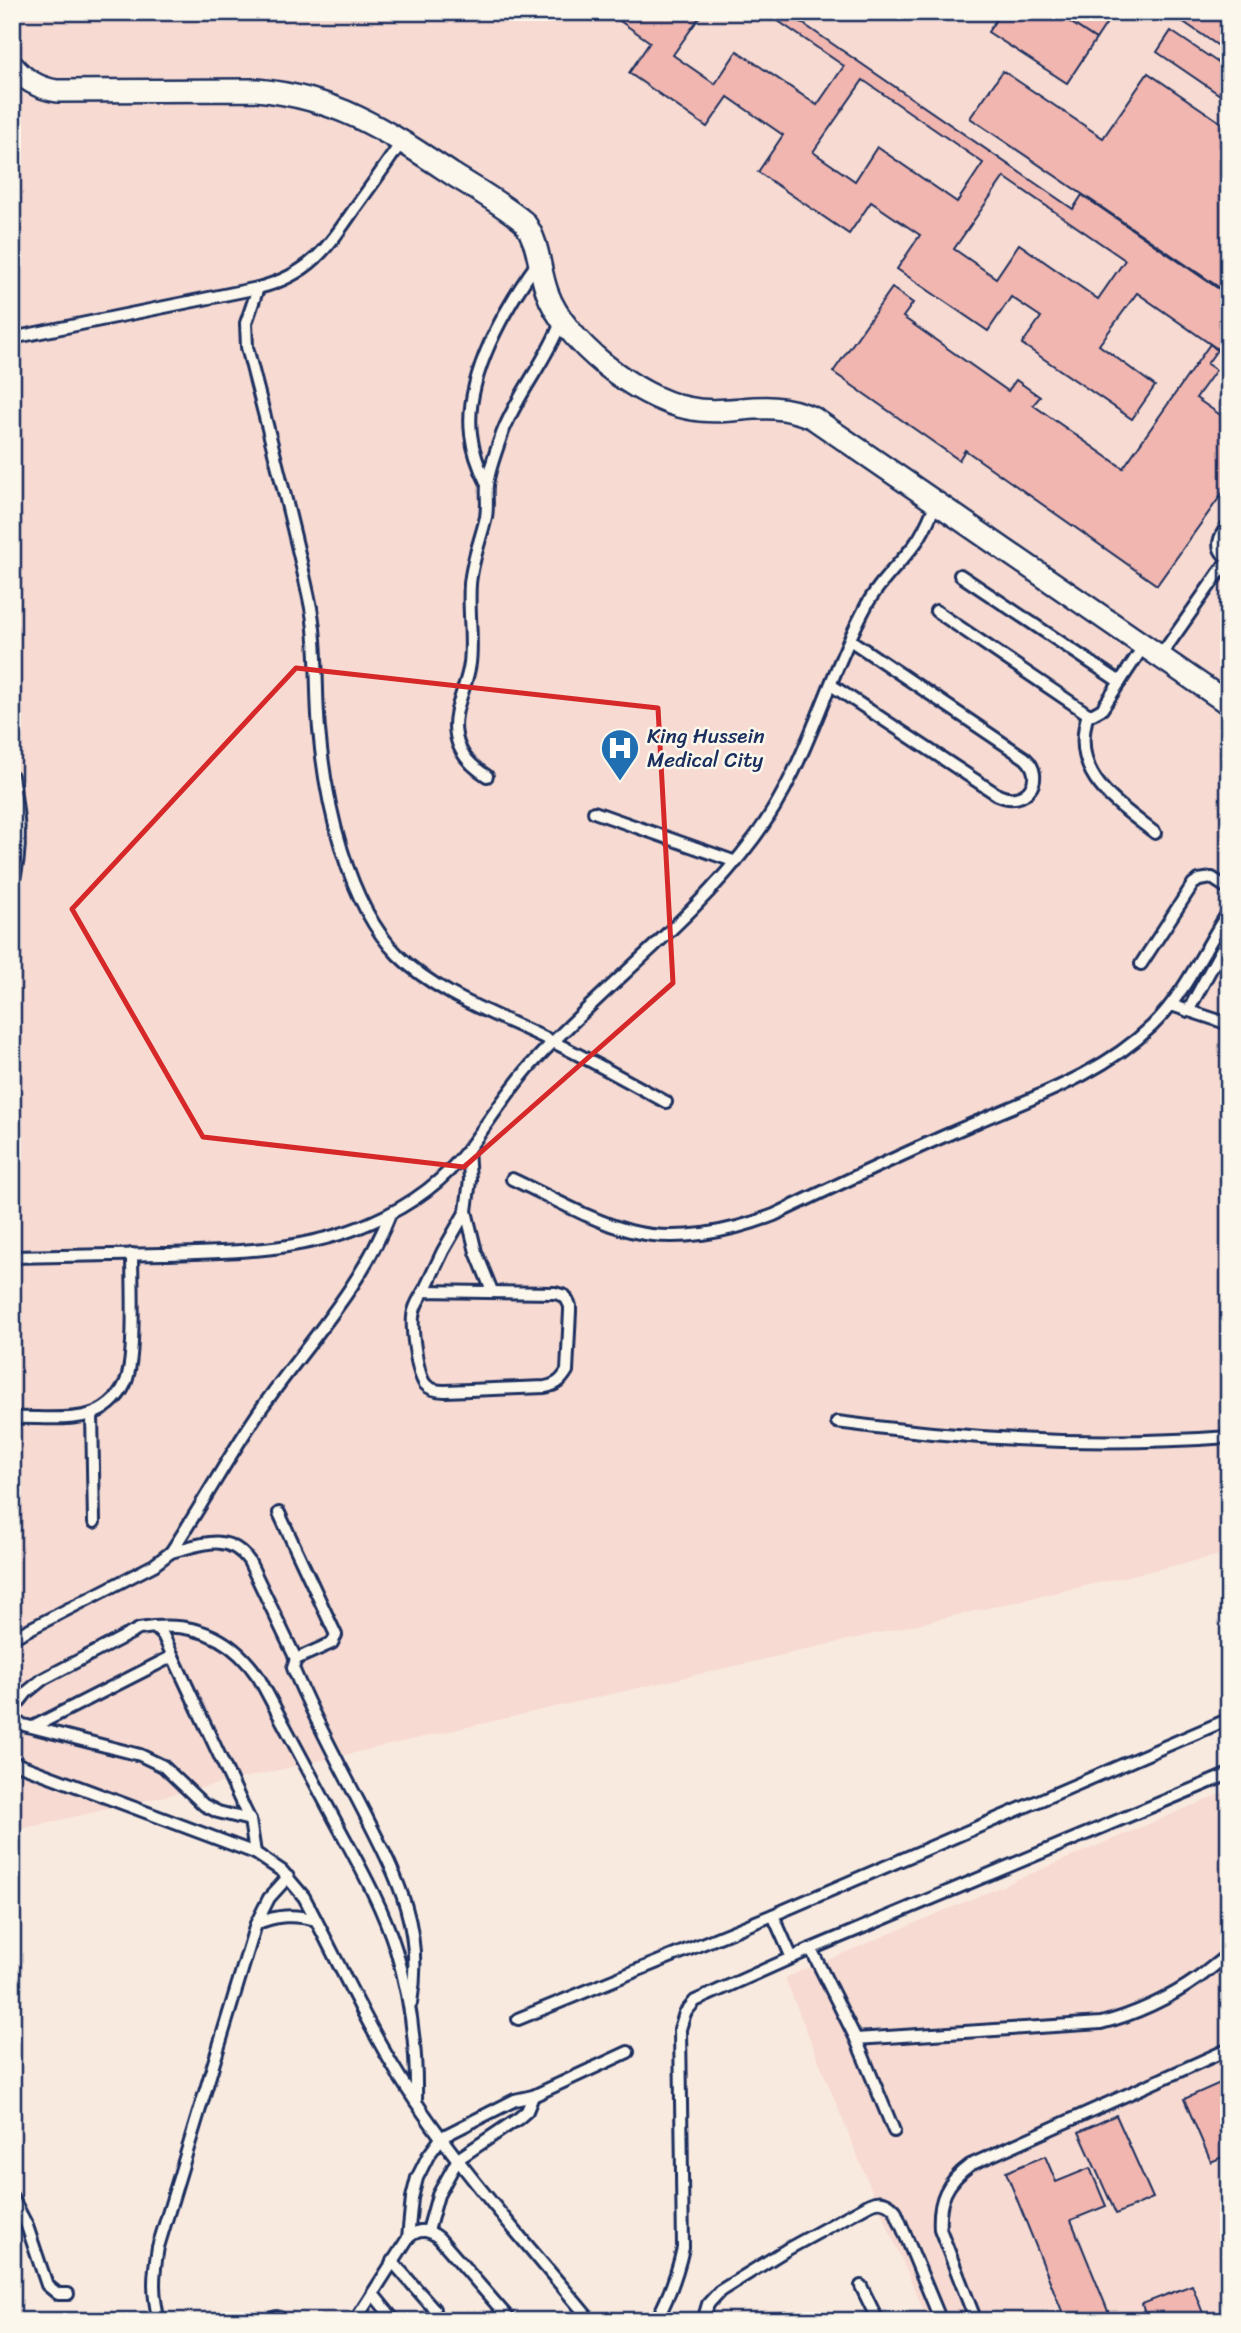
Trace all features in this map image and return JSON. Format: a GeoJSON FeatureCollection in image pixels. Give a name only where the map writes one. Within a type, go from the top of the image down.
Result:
{"type":"FeatureCollection","features":[{"type":"Feature","properties":{"kind":"street"},"geometry":{"type":"LineString","coordinates":[[15,74],[38,86],[57,91],[257,90],[286,93],[314,99],[342,110],[402,141],[513,214],[532,233],[547,291],[561,322],[596,358],[654,397],[671,404],[704,410],[769,407],[799,412],[826,426],[1229,704]]}},
{"type":"Feature","properties":{"kind":"lane"},"geometry":{"type":"LineString","coordinates":[[12,338],[258,288],[296,274],[326,249],[402,141]]}},
{"type":"Feature","properties":{"kind":"lane"},"geometry":{"type":"LineString","coordinates":[[487,484],[476,459],[470,432],[473,395],[485,356],[504,315],[540,259]]}},
{"type":"Feature","properties":{"kind":"lane"},"geometry":{"type":"LineString","coordinates":[[258,288],[248,312],[247,347],[309,598],[316,645],[323,766],[339,839],[358,897],[383,939],[417,972],[460,997],[553,1042],[666,1102]]}},
{"type":"Feature","properties":{"kind":"lane"},"geometry":{"type":"LineString","coordinates":[[487,776],[477,770],[462,753],[457,743],[455,721],[469,667],[470,582],[486,517],[487,484],[502,434],[549,351],[561,322]]}},
{"type":"Feature","properties":{"kind":"lane"},"geometry":{"type":"LineString","coordinates":[[12,1257],[226,1252],[289,1247],[351,1231],[390,1214],[435,1183],[468,1149],[509,1091],[553,1042],[687,913],[736,862],[755,837],[793,774],[850,640],[873,594],[920,537],[936,503]]}},
{"type":"Feature","properties":{"kind":"lane"},"geometry":{"type":"LineString","coordinates":[[936,611],[1088,714],[1098,712],[1120,682],[1151,652],[1228,559],[1221,553],[1218,544],[1220,534],[1229,523]]}},
{"type":"Feature","properties":{"kind":"lane"},"geometry":{"type":"LineString","coordinates":[[960,575],[1120,682]]}},
{"type":"Feature","properties":{"kind":"lane"},"geometry":{"type":"LineString","coordinates":[[831,685],[998,795],[1019,798],[1030,789],[1033,769],[1025,758],[850,640]]}},
{"type":"Feature","properties":{"kind":"lane"},"geometry":{"type":"LineString","coordinates":[[1088,714],[1083,736],[1089,769],[1110,799],[1155,834]]}},
{"type":"Feature","properties":{"kind":"lane"},"geometry":{"type":"LineString","coordinates":[[12,776],[20,833],[19,858],[12,885]]}},
{"type":"Feature","properties":{"kind":"lane"},"geometry":{"type":"LineString","coordinates":[[594,812],[736,862]]}},
{"type":"Feature","properties":{"kind":"lane"},"geometry":{"type":"LineString","coordinates":[[1141,964],[1193,884],[1212,878],[1229,890]]}},
{"type":"Feature","properties":{"kind":"lane"},"geometry":{"type":"LineString","coordinates":[[512,1179],[608,1224],[632,1232],[694,1234],[752,1223],[1094,1071],[1136,1041],[1171,1005],[1229,911]]}},
{"type":"Feature","properties":{"kind":"lane"},"geometry":{"type":"LineString","coordinates":[[1188,1011],[1229,936]]}},
{"type":"Feature","properties":{"kind":"lane"},"geometry":{"type":"LineString","coordinates":[[1171,1005],[1228,1022]]}},
{"type":"Feature","properties":{"kind":"lane"},"geometry":{"type":"LineString","coordinates":[[468,1149],[470,1180],[466,1211],[476,1252],[492,1291]]}},
{"type":"Feature","properties":{"kind":"lane"},"geometry":{"type":"LineString","coordinates":[[424,1291],[560,1294],[568,1301],[570,1311],[567,1371],[562,1380],[554,1385],[445,1391],[433,1390],[427,1386],[421,1375],[412,1320],[416,1304],[466,1211]]}},
{"type":"Feature","properties":{"kind":"lane"},"geometry":{"type":"LineString","coordinates":[[12,1638],[154,1565],[171,1552],[261,1409],[359,1277],[390,1214]]}},
{"type":"Feature","properties":{"kind":"lane"},"geometry":{"type":"LineString","coordinates":[[12,1418],[92,1414],[117,1396],[129,1373],[132,1255]]}},
{"type":"Feature","properties":{"kind":"lane"},"geometry":{"type":"LineString","coordinates":[[92,1414],[94,1522]]}},
{"type":"Feature","properties":{"kind":"lane"},"geometry":{"type":"LineString","coordinates":[[837,1422],[1007,1441],[1128,1443],[1229,1437]]}},
{"type":"Feature","properties":{"kind":"lane"},"geometry":{"type":"LineString","coordinates":[[279,1513],[336,1635],[332,1643],[296,1659],[294,1672],[402,1891],[410,1914],[415,1950],[410,2009]]}},
{"type":"Feature","properties":{"kind":"lane"},"geometry":{"type":"LineString","coordinates":[[171,1552],[213,1542],[237,1548],[249,1561],[296,1659]]}},
{"type":"Feature","properties":{"kind":"lane"},"geometry":{"type":"LineString","coordinates":[[12,1711],[27,1692],[43,1679],[139,1629],[185,1626],[215,1635],[241,1653],[251,1665],[373,1891],[396,1949],[410,2009],[416,2102]]}},
{"type":"Feature","properties":{"kind":"lane"},"geometry":{"type":"LineString","coordinates":[[154,1627],[163,1635],[250,1820],[255,1853]]}},
{"type":"Feature","properties":{"kind":"lane"},"geometry":{"type":"LineString","coordinates":[[33,1727],[173,1656]]}},
{"type":"Feature","properties":{"kind":"lane"},"geometry":{"type":"LineString","coordinates":[[518,2019],[773,1915],[1229,1719]]}},
{"type":"Feature","properties":{"kind":"lane"},"geometry":{"type":"LineString","coordinates":[[12,1722],[152,1760],[172,1774],[204,1805],[218,1812],[250,1820]]}},
{"type":"Feature","properties":{"kind":"lane"},"geometry":{"type":"LineString","coordinates":[[12,1762],[255,1853],[288,1877],[304,1897],[374,2034],[416,2102],[458,2159],[591,2321]]}},
{"type":"Feature","properties":{"kind":"lane"},"geometry":{"type":"LineString","coordinates":[[656,2321],[668,2300],[683,2248],[681,2021],[689,2007],[701,1997],[811,1949],[1229,1774]]}},
{"type":"Feature","properties":{"kind":"lane"},"geometry":{"type":"LineString","coordinates":[[159,2321],[152,2276],[158,2247],[256,1924],[269,1898],[288,1877]]}},
{"type":"Feature","properties":{"kind":"lane"},"geometry":{"type":"LineString","coordinates":[[773,1915],[792,1958]]}},
{"type":"Feature","properties":{"kind":"lane"},"geometry":{"type":"LineString","coordinates":[[256,1924],[279,1916],[316,1920]]}},
{"type":"Feature","properties":{"kind":"lane"},"geometry":{"type":"LineString","coordinates":[[811,1949],[856,2039],[894,2132]]}},
{"type":"Feature","properties":{"kind":"lane"},"geometry":{"type":"LineString","coordinates":[[856,2039],[1101,2023],[1126,2015],[1171,1994],[1196,1980],[1229,1954]]}},
{"type":"Feature","properties":{"kind":"lane"},"geometry":{"type":"LineString","coordinates":[[976,2321],[940,2229],[942,2199],[948,2185],[958,2174],[970,2165],[1041,2132],[1229,2049]]}},
{"type":"Feature","properties":{"kind":"lane"},"geometry":{"type":"LineString","coordinates":[[408,2238],[412,2197],[417,2178],[442,2137],[514,2100],[533,2096],[628,2052]]}},
{"type":"Feature","properties":{"kind":"lane"},"geometry":{"type":"LineString","coordinates":[[428,2231],[438,2195],[458,2159],[519,2118],[527,2111],[533,2096]]}},
{"type":"Feature","properties":{"kind":"lane"},"geometry":{"type":"LineString","coordinates":[[12,2197],[27,2226],[47,2286],[58,2294],[68,2294]]}},
{"type":"Feature","properties":{"kind":"lane"},"geometry":{"type":"LineString","coordinates":[[703,2321],[713,2297],[748,2272],[870,2204],[881,2201],[895,2210],[941,2321]]}},
{"type":"Feature","properties":{"kind":"lane"},"geometry":{"type":"LineString","coordinates":[[355,2321],[408,2238],[415,2232],[428,2231],[439,2238],[511,2321]]}},
{"type":"Feature","properties":{"kind":"lane"},"geometry":{"type":"LineString","coordinates":[[392,2261],[434,2309]]}},
{"type":"Feature","properties":{"kind":"lane"},"geometry":{"type":"LineString","coordinates":[[861,2286],[877,2321]]}},
{"type":"Feature","properties":{"kind":"lane"},"geometry":{"type":"LineString","coordinates":[[373,2294],[395,2321]]}},
{"type":"Feature","properties":{"kind":"lane"},"geometry":{"type":"LineString","coordinates":[[264,2321],[277,2316],[285,2321]]}},
{"type":"Feature","properties":{"kind":"highlighted area"},"geometry":{"type":"Polygon","coordinates":[[[296,668],[658,708],[673,983],[464,1167],[203,1137],[72,909],[296,668]]]}},
{"type":"Feature","properties":{"kind":"shaded area","name":"King Hussein Medical City"},"geometry":{"type":"Polygon","coordinates":[[[12,12],[1229,12],[1229,1553],[12,1831],[12,12]]]}},
{"type":"Feature","properties":{"kind":"shaded area"},"geometry":{"type":"Polygon","coordinates":[[[1229,1790],[1229,2321],[928,2321],[785,1978],[1229,1790]]]}},
{"type":"Feature","properties":{"kind":"building"},"geometry":{"type":"Polygon","coordinates":[[[607,12],[703,12],[673,55],[715,84],[737,51],[817,105],[844,66],[765,12],[786,12],[1073,209],[1082,195],[1229,296],[1229,357],[1137,293],[1099,345],[1155,386],[1132,419],[1022,344],[1041,317],[1011,297],[988,331],[897,269],[920,235],[871,202],[849,234],[758,172],[783,135],[728,97],[707,127],[629,73],[650,42],[607,12]],[[863,80],[813,152],[855,181],[877,147],[957,202],[983,163],[863,80]],[[1004,177],[954,249],[996,278],[1019,244],[1098,299],[1125,260],[1004,177]]]}},
{"type":"Feature","properties":{"kind":"building"},"geometry":{"type":"Polygon","coordinates":[[[1001,12],[1055,12],[1096,39],[1067,83],[988,32],[1001,12]]]}},
{"type":"Feature","properties":{"kind":"building"},"geometry":{"type":"Polygon","coordinates":[[[1055,12],[1114,12],[1096,39],[1055,12]]]}},
{"type":"Feature","properties":{"kind":"building"},"geometry":{"type":"Polygon","coordinates":[[[1169,12],[1229,12],[1229,53],[1169,12]]]}},
{"type":"Feature","properties":{"kind":"building"},"geometry":{"type":"Polygon","coordinates":[[[1171,31],[1229,70],[1229,101],[1157,52],[1171,31]]]}},
{"type":"Feature","properties":{"kind":"building"},"geometry":{"type":"Polygon","coordinates":[[[1003,71],[1103,138],[1148,73],[1229,128],[1229,294],[970,118],[1003,71]]]}},
{"type":"Feature","properties":{"kind":"building"},"geometry":{"type":"Polygon","coordinates":[[[892,288],[913,303],[903,317],[1008,391],[1016,380],[1040,397],[1033,405],[1123,468],[1210,344],[1217,350],[1207,364],[1216,370],[1196,398],[1229,421],[1229,484],[1157,585],[965,450],[959,460],[833,372],[892,288]]]}},
{"type":"Feature","properties":{"kind":"building"},"geometry":{"type":"Polygon","coordinates":[[[1229,2079],[1229,2154],[1211,2162],[1184,2099],[1229,2079]]]}},
{"type":"Feature","properties":{"kind":"building"},"geometry":{"type":"Polygon","coordinates":[[[1116,2115],[1153,2198],[1116,2214],[1079,2132],[1116,2115]]]}},
{"type":"Feature","properties":{"kind":"building"},"geometry":{"type":"Polygon","coordinates":[[[1045,2156],[1056,2182],[1090,2168],[1106,2206],[1071,2220],[1112,2321],[1066,2321],[1006,2172],[1045,2156]]]}},
{"type":"Feature","properties":{"kind":"building"},"geometry":{"type":"Polygon","coordinates":[[[1192,2285],[1206,2321],[1119,2321],[1144,2311],[1142,2304],[1192,2285]]]}},
{"type":"Feature","properties":{"kind":"place","name":"King Hussein Medical City"},"geometry":{"type":"Point","coordinates":[620,782]}}]}
